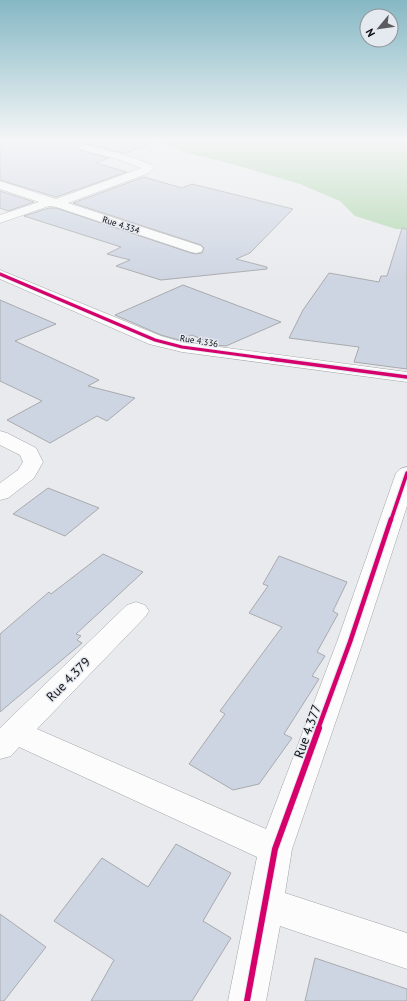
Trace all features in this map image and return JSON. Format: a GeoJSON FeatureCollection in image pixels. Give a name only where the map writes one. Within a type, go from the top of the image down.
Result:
{"type":"FeatureCollection","features":[{"type":"Feature","properties":{"kind":"street","name":"Rue 4.334"},"geometry":{"type":"LineString","coordinates":[[8,188],[196,249]]}},
{"type":"Feature","properties":{"kind":"street"},"geometry":{"type":"LineString","coordinates":[[0,219],[96,188]]}},
{"type":"Feature","properties":{"kind":"street","name":"Rue 4.336"},"geometry":{"type":"LineString","coordinates":[[0,274],[154,340],[182,347],[407,377]]}},
{"type":"Feature","properties":{"kind":"street"},"geometry":{"type":"LineString","coordinates":[[0,437],[28,452],[33,462],[27,474],[0,493]]}},
{"type":"Feature","properties":{"kind":"street","name":"Rue 4.377"},"geometry":{"type":"LineString","coordinates":[[247,1001],[275,849],[350,642],[407,473]]}},
{"type":"Feature","properties":{"kind":"street","name":"Rue 4.379"},"geometry":{"type":"LineString","coordinates":[[8,739],[136,611]]}},
{"type":"Feature","properties":{"kind":"street"},"geometry":{"type":"LineString","coordinates":[[8,739],[275,849]]}},
{"type":"Feature","properties":{"kind":"street"},"geometry":{"type":"LineString","coordinates":[[266,904],[407,951]]}},
{"type":"Feature","properties":{"kind":"green space"},"geometry":{"type":"Polygon","coordinates":[[[309,188],[407,188],[407,229],[396,229],[355,216],[340,201],[309,188]]]}},
{"type":"Feature","properties":{"kind":"building"},"geometry":{"type":"Polygon","coordinates":[[[25,188],[82,188],[56,197],[25,188]]]}},
{"type":"Feature","properties":{"kind":"building"},"geometry":{"type":"Polygon","coordinates":[[[115,188],[207,188],[293,209],[250,253],[236,259],[267,267],[267,269],[161,280],[116,266],[130,260],[107,254],[121,247],[24,216],[49,208],[56,208],[191,253],[202,253],[204,248],[201,245],[73,203],[115,188]]]}},
{"type":"Feature","properties":{"kind":"building"},"geometry":{"type":"Polygon","coordinates":[[[0,191],[34,202],[8,211],[0,208],[0,191]]]}},
{"type":"Feature","properties":{"kind":"building"},"geometry":{"type":"Polygon","coordinates":[[[402,228],[407,229],[407,369],[354,362],[359,347],[289,338],[303,310],[329,273],[379,282],[381,276],[387,276],[402,228]]]}},
{"type":"Feature","properties":{"kind":"building"},"geometry":{"type":"Polygon","coordinates":[[[183,285],[281,322],[226,346],[215,345],[192,335],[179,340],[161,335],[115,315],[183,285]]]}},
{"type":"Feature","properties":{"kind":"building"},"geometry":{"type":"Polygon","coordinates":[[[0,300],[56,324],[15,341],[99,380],[88,386],[135,398],[107,421],[97,416],[50,443],[7,420],[42,401],[0,381],[0,300]]]}},
{"type":"Feature","properties":{"kind":"building"},"geometry":{"type":"Polygon","coordinates":[[[48,488],[99,508],[65,536],[13,514],[48,488]]]}},
{"type":"Feature","properties":{"kind":"building"},"geometry":{"type":"Polygon","coordinates":[[[103,554],[143,572],[76,634],[81,636],[77,640],[82,643],[0,712],[0,634],[49,592],[51,594],[103,554]]]}},
{"type":"Feature","properties":{"kind":"building"},"geometry":{"type":"Polygon","coordinates":[[[279,556],[347,582],[333,611],[338,614],[317,652],[325,656],[312,676],[319,679],[284,734],[292,738],[259,784],[233,790],[189,764],[225,714],[220,711],[282,627],[249,613],[268,586],[263,584],[279,556]]]}},
{"type":"Feature","properties":{"kind":"building"},"geometry":{"type":"Polygon","coordinates":[[[176,844],[231,873],[203,921],[231,938],[192,1001],[91,1001],[114,960],[54,921],[102,858],[148,887],[176,844]]]}},
{"type":"Feature","properties":{"kind":"building"},"geometry":{"type":"Polygon","coordinates":[[[0,914],[46,947],[4,1001],[0,1001],[0,914]]]}},
{"type":"Feature","properties":{"kind":"building"},"geometry":{"type":"Polygon","coordinates":[[[315,958],[407,989],[407,1001],[305,1001],[315,958]]]}},
{"type":"Feature","properties":{"kind":"cycle path"},"geometry":{"type":"LineString","coordinates":[[0,274],[155,340],[182,347],[407,377]]}},
{"type":"Feature","properties":{"kind":"cycle path"},"geometry":{"type":"LineString","coordinates":[[247,1001],[275,849],[350,642],[407,473]]}}]}
